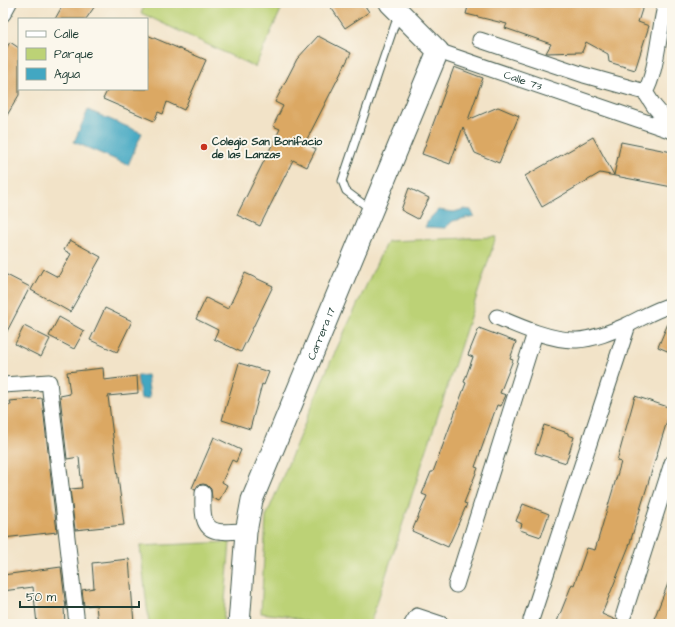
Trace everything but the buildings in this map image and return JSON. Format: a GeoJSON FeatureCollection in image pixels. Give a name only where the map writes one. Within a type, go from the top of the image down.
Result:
{"type":"FeatureCollection","features":[{"type":"Feature","properties":{"kind":"street"},"geometry":{"type":"LineString","coordinates":[[3,14],[9,3]]}},
{"type":"Feature","properties":{"kind":"street"},"geometry":{"type":"LineString","coordinates":[[645,92],[651,78],[661,19],[666,3]]}},
{"type":"Feature","properties":{"kind":"street","name":"Calle 73"},"geometry":{"type":"LineString","coordinates":[[394,8],[438,51],[672,131]]}},
{"type":"Feature","properties":{"kind":"street"},"geometry":{"type":"LineString","coordinates":[[480,40],[584,75],[645,92],[654,106],[672,127]]}},
{"type":"Feature","properties":{"kind":"street","name":"Carrera 17"},"geometry":{"type":"LineString","coordinates":[[239,624],[246,532],[252,500],[438,51]]}},
{"type":"Feature","properties":{"kind":"street"},"geometry":{"type":"LineString","coordinates":[[497,317],[535,333],[576,340],[601,336],[628,325],[661,308],[672,305]]}},
{"type":"Feature","properties":{"kind":"street"},"geometry":{"type":"LineString","coordinates":[[531,620],[628,325]]}},
{"type":"Feature","properties":{"kind":"street"},"geometry":{"type":"LineString","coordinates":[[456,585],[535,333]]}},
{"type":"Feature","properties":{"kind":"street"},"geometry":{"type":"LineString","coordinates":[[3,385],[49,382],[77,624]]}},
{"type":"Feature","properties":{"kind":"street"},"geometry":{"type":"LineString","coordinates":[[624,614],[672,463]]}},
{"type":"Feature","properties":{"kind":"street"},"geometry":{"type":"LineString","coordinates":[[203,493],[202,514],[206,523],[216,531],[246,532]]}},
{"type":"Feature","properties":{"kind":"street"},"geometry":{"type":"LineString","coordinates":[[412,624],[413,620],[417,616],[441,624]]}},
{"type":"Feature","properties":{"kind":"lane"},"geometry":{"type":"LineString","coordinates":[[371,210],[346,191],[342,182],[394,8]]}},
{"type":"Feature","properties":{"kind":"green space"},"geometry":{"type":"Polygon","coordinates":[[[146,3],[284,3],[255,67],[141,13],[146,3]]]}},
{"type":"Feature","properties":{"kind":"green space"},"geometry":{"type":"Polygon","coordinates":[[[496,237],[370,624],[316,624],[287,616],[261,613],[266,517],[329,365],[387,241],[496,237]]]}},
{"type":"Feature","properties":{"kind":"green space"},"geometry":{"type":"Polygon","coordinates":[[[230,542],[223,624],[149,624],[140,546],[230,542]]]}},
{"type":"Feature","properties":{"kind":"water"},"geometry":{"type":"Polygon","coordinates":[[[88,110],[142,133],[128,165],[74,142],[88,110]]]}},
{"type":"Feature","properties":{"kind":"water"},"geometry":{"type":"Polygon","coordinates":[[[464,209],[471,210],[474,216],[453,221],[445,228],[425,227],[429,219],[438,210],[454,212],[464,209]]]}},
{"type":"Feature","properties":{"kind":"water"},"geometry":{"type":"Polygon","coordinates":[[[147,375],[150,398],[141,399],[137,376],[147,375]]]}},
{"type":"Feature","properties":{"kind":"place","name":"Colegio San Bonifacio de las Lanzas"},"geometry":{"type":"Point","coordinates":[204,147]}}]}
